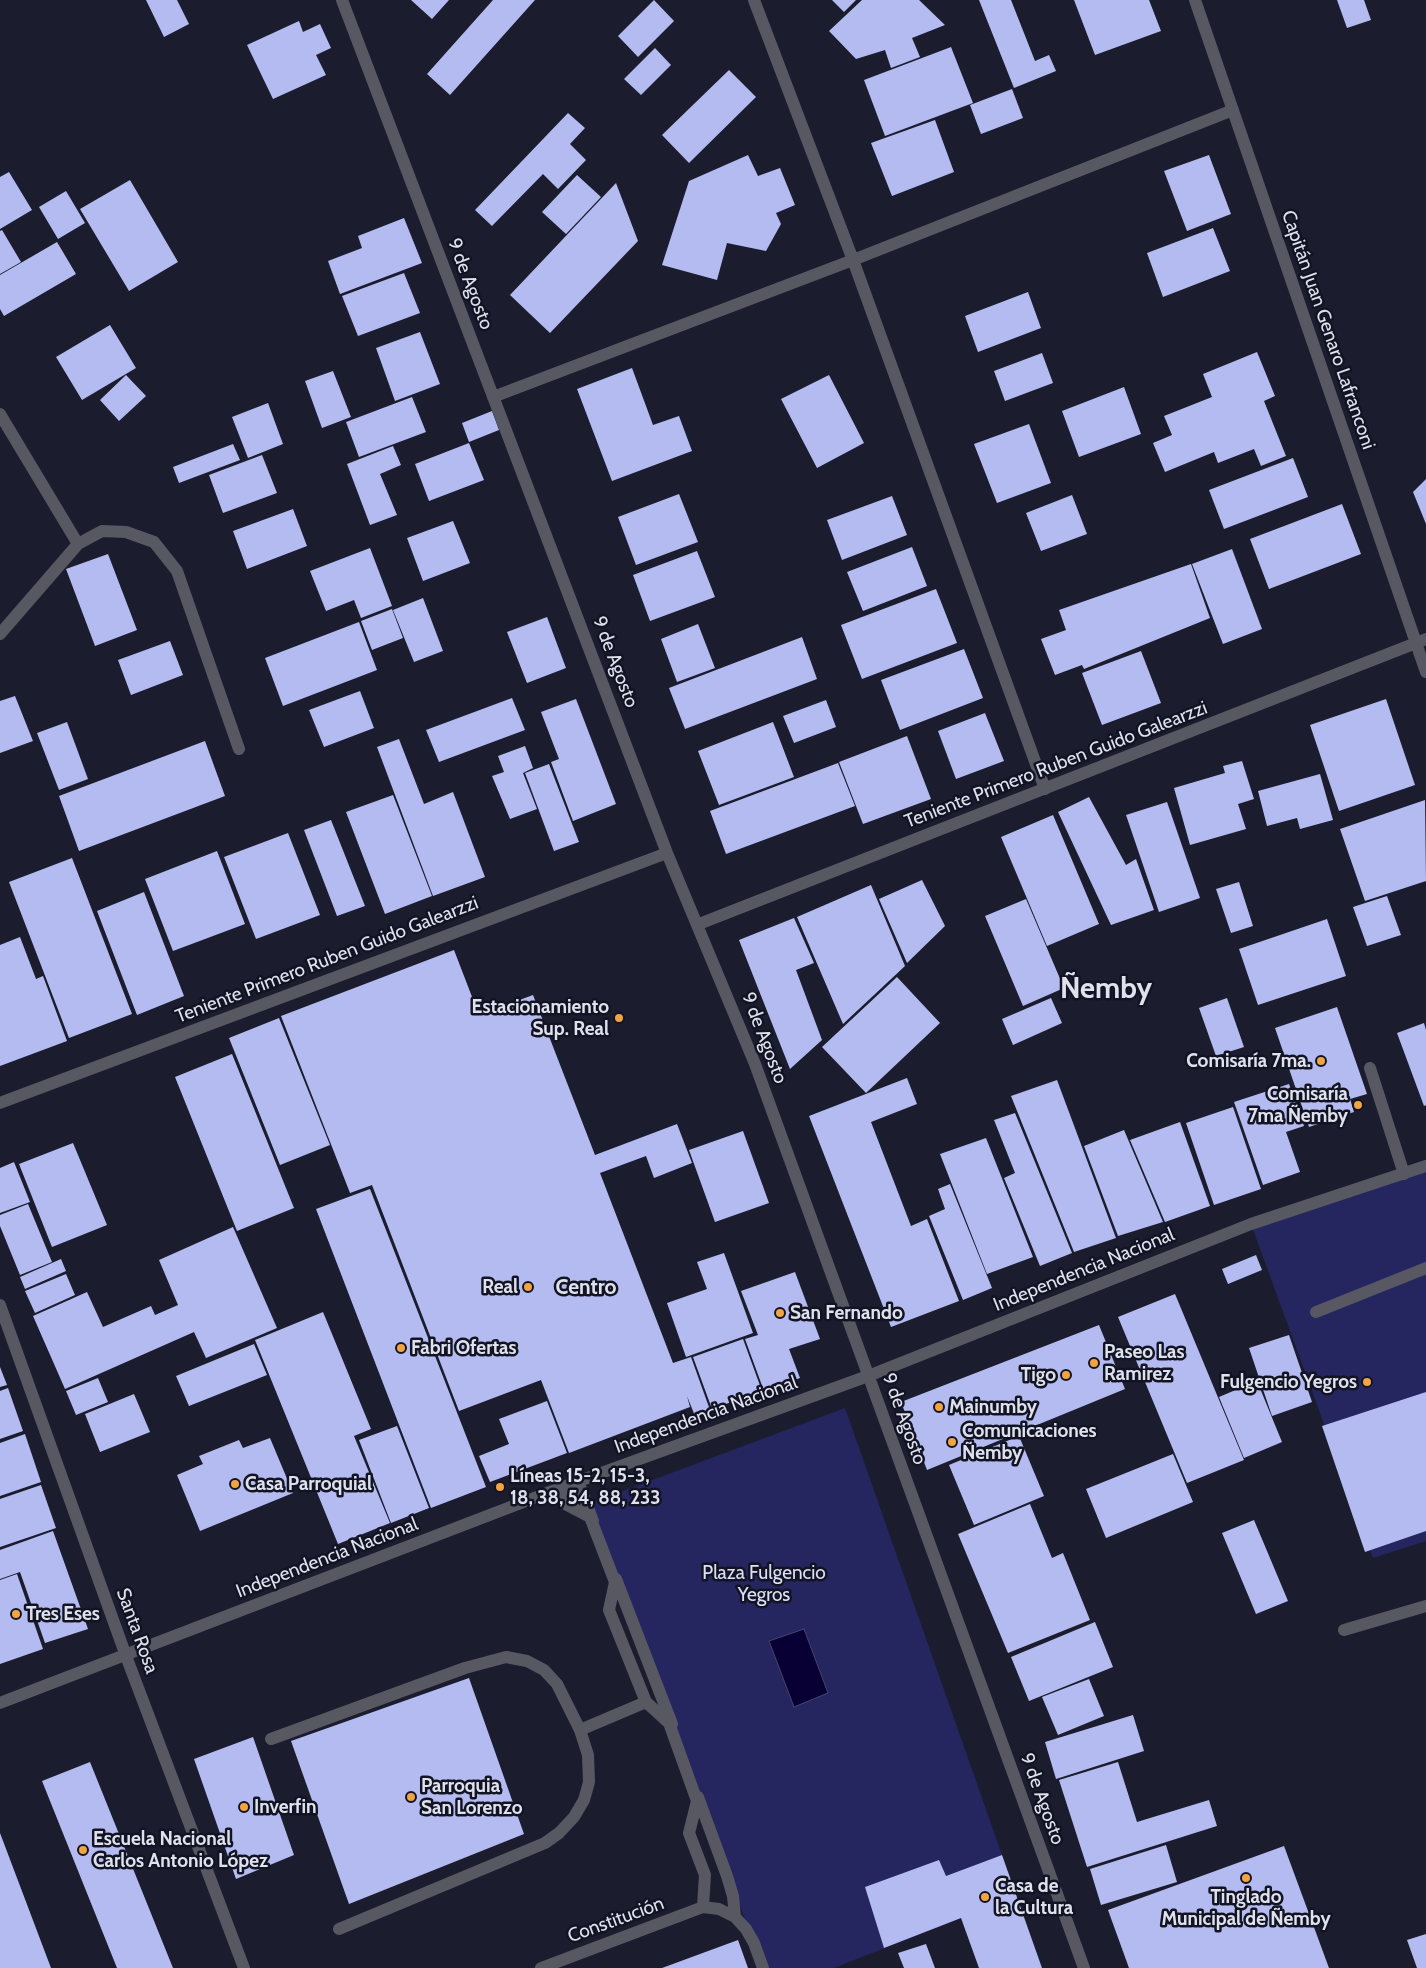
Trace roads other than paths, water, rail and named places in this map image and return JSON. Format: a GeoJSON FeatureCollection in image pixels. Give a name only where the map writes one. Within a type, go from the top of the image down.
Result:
{"type":"FeatureCollection","features":[{"type":"Feature","properties":{"kind":"street","name":"9 de Agosto"},"geometry":{"type":"LineString","coordinates":[[342,0],[667,853],[755,1064],[1084,1968]]}},
{"type":"Feature","properties":{"kind":"street"},"geometry":{"type":"LineString","coordinates":[[754,0],[854,260],[1045,789]]}},
{"type":"Feature","properties":{"kind":"street","name":"Capitán Juan Genaro Lafranconi"},"geometry":{"type":"LineString","coordinates":[[1195,0],[1421,641],[1426,672]]}},
{"type":"Feature","properties":{"kind":"street"},"geometry":{"type":"LineString","coordinates":[[493,396],[854,260],[1233,110]]}},
{"type":"Feature","properties":{"kind":"street"},"geometry":{"type":"LineString","coordinates":[[0,414],[78,544]]}},
{"type":"Feature","properties":{"kind":"street"},"geometry":{"type":"LineString","coordinates":[[0,634],[78,544],[102,530],[126,532],[154,542],[177,571],[239,749]]}},
{"type":"Feature","properties":{"kind":"street","name":"Teniente Primero Ruben Guido Galearzzi"},"geometry":{"type":"LineString","coordinates":[[698,924],[1421,641]]}},
{"type":"Feature","properties":{"kind":"street","name":"Teniente Primero Ruben Guido Galearzzi"},"geometry":{"type":"LineString","coordinates":[[0,1103],[667,853]]}},
{"type":"Feature","properties":{"kind":"street"},"geometry":{"type":"LineString","coordinates":[[1370,1068],[1404,1174]]}},
{"type":"Feature","properties":{"kind":"street","name":"Independencia Nacional"},"geometry":{"type":"LineString","coordinates":[[0,1703],[560,1488],[868,1376],[1251,1224],[1426,1166]]}},
{"type":"Feature","properties":{"kind":"street"},"geometry":{"type":"LineString","coordinates":[[1316,1312],[1426,1268]]}},
{"type":"Feature","properties":{"kind":"street","name":"Santa Rosa"},"geometry":{"type":"LineString","coordinates":[[0,1305],[126,1656],[244,1968]]}},
{"type":"Feature","properties":{"kind":"street"},"geometry":{"type":"LineString","coordinates":[[578,1482],[662,1697],[728,1876],[733,1896],[735,1917]]}},
{"type":"Feature","properties":{"kind":"street"},"geometry":{"type":"LineString","coordinates":[[560,1488],[567,1505],[590,1517],[615,1582],[610,1610],[646,1702],[669,1723],[697,1801],[688,1833],[706,1875],[703,1908],[720,1909],[735,1917],[746,1928],[764,1968]]}},
{"type":"Feature","properties":{"kind":"street"},"geometry":{"type":"LineString","coordinates":[[1344,1630],[1426,1606]]}},
{"type":"Feature","properties":{"kind":"street"},"geometry":{"type":"LineString","coordinates":[[272,1739],[465,1668],[506,1657],[527,1661],[544,1670],[557,1684],[580,1730],[588,1755],[589,1782],[584,1800],[574,1817],[559,1833],[545,1843],[497,1864],[339,1929]]}},
{"type":"Feature","properties":{"kind":"street"},"geometry":{"type":"LineString","coordinates":[[580,1730],[646,1702]]}},
{"type":"Feature","properties":{"kind":"street","name":"Constitución"},"geometry":{"type":"LineString","coordinates":[[541,1968],[703,1908]]}},
{"type":"Feature","properties":{"kind":"place","name":"Estacionamiento Sup. Real"},"geometry":{"type":"Point","coordinates":[619,1018]}},
{"type":"Feature","properties":{"kind":"place","name":"Comisaría 7ma."},"geometry":{"type":"Point","coordinates":[1321,1061]}},
{"type":"Feature","properties":{"kind":"place","name":"Comisaría 7ma Ñemby"},"geometry":{"type":"Point","coordinates":[1358,1105]}},
{"type":"Feature","properties":{"kind":"place","name":"Real"},"geometry":{"type":"Point","coordinates":[528,1287]}},
{"type":"Feature","properties":{"kind":"place","name":"San Fernando"},"geometry":{"type":"Point","coordinates":[780,1313]}},
{"type":"Feature","properties":{"kind":"place","name":"Fabri Ofertas"},"geometry":{"type":"Point","coordinates":[401,1348]}},
{"type":"Feature","properties":{"kind":"place","name":"Paseo Las Ramirez"},"geometry":{"type":"Point","coordinates":[1094,1363]}},
{"type":"Feature","properties":{"kind":"place","name":"Tigo"},"geometry":{"type":"Point","coordinates":[1066,1375]}},
{"type":"Feature","properties":{"kind":"place","name":"Fulgencio Yegros"},"geometry":{"type":"Point","coordinates":[1367,1382]}},
{"type":"Feature","properties":{"kind":"place","name":"Mainumby"},"geometry":{"type":"Point","coordinates":[939,1407]}},
{"type":"Feature","properties":{"kind":"place","name":"Comunicaciones Ñemby"},"geometry":{"type":"Point","coordinates":[952,1442]}},
{"type":"Feature","properties":{"kind":"place","name":"Casa Parroquial"},"geometry":{"type":"Point","coordinates":[235,1484]}},
{"type":"Feature","properties":{"kind":"place","name":"Líneas 15-2, 15-3, 18, 38, 54, 88, 233"},"geometry":{"type":"Point","coordinates":[500,1487]}},
{"type":"Feature","properties":{"kind":"place","name":"Tres Eses"},"geometry":{"type":"Point","coordinates":[16,1614]}},
{"type":"Feature","properties":{"kind":"place","name":"Parroquia San Lorenzo"},"geometry":{"type":"Point","coordinates":[411,1797]}},
{"type":"Feature","properties":{"kind":"place","name":"Inverfin"},"geometry":{"type":"Point","coordinates":[244,1807]}},
{"type":"Feature","properties":{"kind":"place","name":"Escuela Nacional Carlos Antonio López"},"geometry":{"type":"Point","coordinates":[83,1850]}},
{"type":"Feature","properties":{"kind":"place","name":"Tinglado Municipal de Ñemby"},"geometry":{"type":"Point","coordinates":[1246,1878]}},
{"type":"Feature","properties":{"kind":"place","name":"Casa de la Cultura"},"geometry":{"type":"Point","coordinates":[985,1897]}},
{"type":"Feature","properties":{"kind":"district","name":"Ñemby"},"geometry":{"type":"Point","coordinates":[1106,989]}},
{"type":"Feature","properties":{"kind":"district","name":"Centro"},"geometry":{"type":"Point","coordinates":[586,1288]}},
{"type":"Feature","properties":{"kind":"park label","name":"Plaza Fulgencio Yegros"},"geometry":{"type":"Point","coordinates":[764,1584]}}]}
